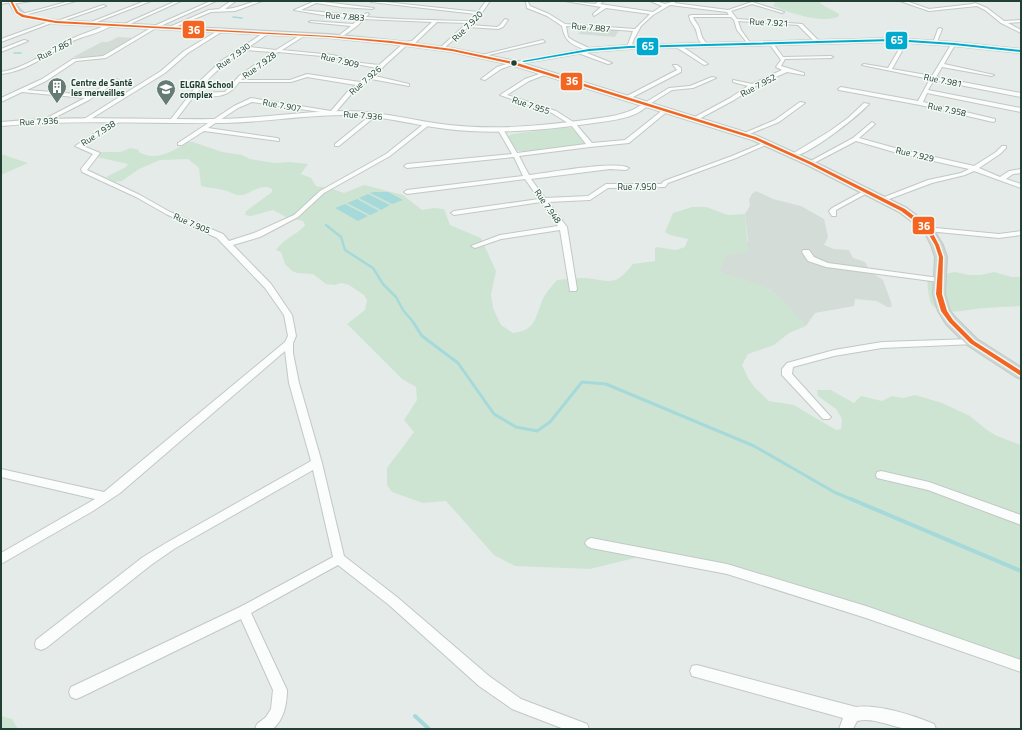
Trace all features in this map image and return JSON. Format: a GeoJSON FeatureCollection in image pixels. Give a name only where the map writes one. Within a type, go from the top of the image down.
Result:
{"type":"FeatureCollection","features":[{"type":"Feature","properties":{"kind":"main road"},"geometry":{"type":"LineString","coordinates":[[11,2],[17,12],[21,15],[32,19],[54,22],[302,35],[407,43],[443,48],[513,63],[745,134],[794,155],[884,199],[903,210],[928,229],[937,245],[941,257],[939,294],[944,311],[951,321],[972,342],[1021,374]]}},
{"type":"Feature","properties":{"kind":"street"},"geometry":{"type":"LineString","coordinates":[[1,3],[29,1]]}},
{"type":"Feature","properties":{"kind":"street"},"geometry":{"type":"LineString","coordinates":[[21,15],[74,1]]}},
{"type":"Feature","properties":{"kind":"street"},"geometry":{"type":"LineString","coordinates":[[136,1],[147,2]]}},
{"type":"Feature","properties":{"kind":"street"},"geometry":{"type":"LineString","coordinates":[[122,26],[160,11],[179,1]]}},
{"type":"Feature","properties":{"kind":"street"},"geometry":{"type":"LineString","coordinates":[[1,100],[44,80],[75,60],[104,57],[155,27],[214,1]]}},
{"type":"Feature","properties":{"kind":"street"},"geometry":{"type":"LineString","coordinates":[[221,10],[234,1]]}},
{"type":"Feature","properties":{"kind":"street"},"geometry":{"type":"LineString","coordinates":[[169,28],[210,11],[235,10],[260,1]]}},
{"type":"Feature","properties":{"kind":"street"},"geometry":{"type":"LineString","coordinates":[[339,38],[365,17],[372,8],[374,1],[480,12]]}},
{"type":"Feature","properties":{"kind":"street","name":"Rue 7.920"},"geometry":{"type":"LineString","coordinates":[[443,48],[472,22],[488,1]]}},
{"type":"Feature","properties":{"kind":"street"},"geometry":{"type":"LineString","coordinates":[[567,1],[653,13]]}},
{"type":"Feature","properties":{"kind":"street"},"geometry":{"type":"LineString","coordinates":[[596,5],[602,1]]}},
{"type":"Feature","properties":{"kind":"street"},"geometry":{"type":"LineString","coordinates":[[652,1],[667,5],[728,11],[754,3],[782,12]]}},
{"type":"Feature","properties":{"kind":"street"},"geometry":{"type":"LineString","coordinates":[[629,47],[635,30],[653,13],[677,1]]}},
{"type":"Feature","properties":{"kind":"street"},"geometry":{"type":"LineString","coordinates":[[902,1],[929,10],[979,5]]}},
{"type":"Feature","properties":{"kind":"street"},"geometry":{"type":"LineString","coordinates":[[966,1],[979,5],[1002,22],[1021,32]]}},
{"type":"Feature","properties":{"kind":"street"},"geometry":{"type":"LineString","coordinates":[[88,24],[147,2]]}},
{"type":"Feature","properties":{"kind":"street","name":"Rue 7.883"},"geometry":{"type":"LineString","coordinates":[[372,8],[342,6],[316,2],[296,10],[330,15],[395,20],[472,22]]}},
{"type":"Feature","properties":{"kind":"street"},"geometry":{"type":"LineString","coordinates":[[527,3],[528,7],[548,15],[564,24]]}},
{"type":"Feature","properties":{"kind":"street"},"geometry":{"type":"LineString","coordinates":[[1,41],[104,6]]}},
{"type":"Feature","properties":{"kind":"street"},"geometry":{"type":"LineString","coordinates":[[594,15],[605,6]]}},
{"type":"Feature","properties":{"kind":"street"},"geometry":{"type":"LineString","coordinates":[[728,11],[736,20],[739,30],[749,44]]}},
{"type":"Feature","properties":{"kind":"street"},"geometry":{"type":"LineString","coordinates":[[706,45],[699,37],[698,29],[693,23],[691,16],[732,16]]}},
{"type":"Feature","properties":{"kind":"street","name":"Rue 7.926"},"geometry":{"type":"LineString","coordinates":[[332,113],[351,91],[370,77],[407,43],[413,42],[437,20]]}},
{"type":"Feature","properties":{"kind":"street"},"geometry":{"type":"LineString","coordinates":[[468,26],[498,28],[502,26],[506,20]]}},
{"type":"Feature","properties":{"kind":"street","name":"Rue 7.921"},"geometry":{"type":"LineString","coordinates":[[736,20],[798,24],[801,25],[818,42]]}},
{"type":"Feature","properties":{"kind":"street"},"geometry":{"type":"LineString","coordinates":[[1002,22],[1021,21]]}},
{"type":"Feature","properties":{"kind":"street"},"geometry":{"type":"LineString","coordinates":[[311,22],[356,25]]}},
{"type":"Feature","properties":{"kind":"street","name":"Rue 7.887"},"geometry":{"type":"LineString","coordinates":[[589,50],[572,42],[566,37],[564,24],[635,30]]}},
{"type":"Feature","properties":{"kind":"street","name":"Rue 7.867"},"geometry":{"type":"LineString","coordinates":[[1,73],[11,71],[72,40],[98,32],[110,26]]}},
{"type":"Feature","properties":{"kind":"street"},"geometry":{"type":"LineString","coordinates":[[935,42],[940,29]]}},
{"type":"Feature","properties":{"kind":"street"},"geometry":{"type":"LineString","coordinates":[[87,119],[164,72],[186,52],[221,31]]}},
{"type":"Feature","properties":{"kind":"street","name":"Rue 7.930"},"geometry":{"type":"LineString","coordinates":[[173,120],[203,81],[223,62],[267,33]]}},
{"type":"Feature","properties":{"kind":"street","name":"Rue 7.928"},"geometry":{"type":"LineString","coordinates":[[193,94],[226,93],[235,86],[237,81],[302,35]]}},
{"type":"Feature","properties":{"kind":"street"},"geometry":{"type":"LineString","coordinates":[[889,70],[900,51],[900,40]]}},
{"type":"Feature","properties":{"kind":"street"},"geometry":{"type":"LineString","coordinates":[[483,79],[499,68],[513,63],[589,50],[629,47],[900,40],[1021,51]]}},
{"type":"Feature","properties":{"kind":"street"},"geometry":{"type":"LineString","coordinates":[[1,52],[26,41]]}},
{"type":"Feature","properties":{"kind":"street"},"geometry":{"type":"LineString","coordinates":[[484,56],[544,41]]}},
{"type":"Feature","properties":{"kind":"street","name":"Rue 7.952"},"geometry":{"type":"LineString","coordinates":[[770,43],[781,58],[782,61],[778,67],[786,70]]}},
{"type":"Feature","properties":{"kind":"street","name":"Rue 7.958"},"geometry":{"type":"LineString","coordinates":[[954,44],[925,91],[920,103],[993,120]]}},
{"type":"Feature","properties":{"kind":"street"},"geometry":{"type":"LineString","coordinates":[[678,46],[706,64]]}},
{"type":"Feature","properties":{"kind":"street","name":"Rue 7.909"},"geometry":{"type":"LineString","coordinates":[[243,48],[334,56],[361,64],[380,67]]}},
{"type":"Feature","properties":{"kind":"street"},"geometry":{"type":"LineString","coordinates":[[1,52],[10,54]]}},
{"type":"Feature","properties":{"kind":"street"},"geometry":{"type":"LineString","coordinates":[[579,52],[610,63]]}},
{"type":"Feature","properties":{"kind":"street"},"geometry":{"type":"LineString","coordinates":[[781,58],[831,57]]}},
{"type":"Feature","properties":{"kind":"street","name":"Rue 7.981"},"geometry":{"type":"LineString","coordinates":[[864,65],[1021,96]]}},
{"type":"Feature","properties":{"kind":"street"},"geometry":{"type":"LineString","coordinates":[[942,65],[992,74]]}},
{"type":"Feature","properties":{"kind":"street"},"geometry":{"type":"LineString","coordinates":[[627,98],[679,71],[679,69],[675,66]]}},
{"type":"Feature","properties":{"kind":"street"},"geometry":{"type":"LineString","coordinates":[[786,70],[802,74]]}},
{"type":"Feature","properties":{"kind":"street","name":"Rue 7.952"},"geometry":{"type":"LineString","coordinates":[[695,119],[732,99],[752,86],[786,70]]}},
{"type":"Feature","properties":{"kind":"street","name":"Rue 7.955"},"geometry":{"type":"LineString","coordinates":[[544,73],[527,80],[503,95],[546,109],[573,124],[590,146]]}},
{"type":"Feature","properties":{"kind":"street"},"geometry":{"type":"LineString","coordinates":[[237,81],[291,81],[307,75],[360,84]]}},
{"type":"Feature","properties":{"kind":"street"},"geometry":{"type":"LineString","coordinates":[[370,77],[407,84]]}},
{"type":"Feature","properties":{"kind":"street","name":"Rue 7.936"},"geometry":{"type":"LineString","coordinates":[[1,124],[46,120],[87,119],[214,121],[268,119],[332,113],[374,115],[462,129],[501,130],[573,124],[631,113],[642,108],[671,88],[691,87],[714,78]]}},
{"type":"Feature","properties":{"kind":"street"},"geometry":{"type":"LineString","coordinates":[[46,120],[90,97],[117,80]]}},
{"type":"Feature","properties":{"kind":"street"},"geometry":{"type":"LineString","coordinates":[[735,82],[752,86]]}},
{"type":"Feature","properties":{"kind":"street"},"geometry":{"type":"LineString","coordinates":[[841,89],[920,103]]}},
{"type":"Feature","properties":{"kind":"street"},"geometry":{"type":"LineString","coordinates":[[21,91],[90,97]]}},
{"type":"Feature","properties":{"kind":"street"},"geometry":{"type":"LineString","coordinates":[[925,91],[1021,110]]}},
{"type":"Feature","properties":{"kind":"street","name":"Rue 7.907"},"geometry":{"type":"LineString","coordinates":[[180,144],[214,121],[251,100],[332,113]]}},
{"type":"Feature","properties":{"kind":"street"},"geometry":{"type":"LineString","coordinates":[[745,134],[777,122],[802,103]]}},
{"type":"Feature","properties":{"kind":"street"},"geometry":{"type":"LineString","coordinates":[[794,155],[848,122],[866,104]]}},
{"type":"Feature","properties":{"kind":"street"},"geometry":{"type":"LineString","coordinates":[[407,166],[627,142],[666,110]]}},
{"type":"Feature","properties":{"kind":"street"},"geometry":{"type":"LineString","coordinates":[[337,145],[374,115]]}},
{"type":"Feature","properties":{"kind":"street","name":"Rue 7.938"},"geometry":{"type":"LineString","coordinates":[[78,146],[119,120]]}},
{"type":"Feature","properties":{"kind":"street"},"geometry":{"type":"LineString","coordinates":[[228,244],[257,235],[296,216],[322,192],[388,156],[427,124]]}},
{"type":"Feature","properties":{"kind":"street"},"geometry":{"type":"LineString","coordinates":[[810,163],[855,139],[872,124]]}},
{"type":"Feature","properties":{"kind":"street"},"geometry":{"type":"LineString","coordinates":[[204,129],[277,140]]}},
{"type":"Feature","properties":{"kind":"street","name":"Rue 7.948"},"geometry":{"type":"LineString","coordinates":[[501,130],[516,155],[527,178],[563,227],[573,289]]}},
{"type":"Feature","properties":{"kind":"street","name":"Rue 7.929"},"geometry":{"type":"LineString","coordinates":[[855,139],[975,168],[1021,186]]}},
{"type":"Feature","properties":{"kind":"street","name":"Rue 7.950"},"geometry":{"type":"LineString","coordinates":[[454,213],[544,200],[590,198],[606,186],[663,186],[666,182],[767,143]]}},
{"type":"Feature","properties":{"kind":"street","name":"Rue 7.905"},"geometry":{"type":"LineString","coordinates":[[78,146],[97,153],[84,169],[84,172],[138,196],[168,213],[216,234],[253,269],[268,286],[288,315],[292,336],[289,343],[289,353],[294,383],[316,462],[339,559]]}},
{"type":"Feature","properties":{"kind":"street"},"geometry":{"type":"LineString","coordinates":[[884,199],[930,181],[956,176],[975,168],[998,153],[1004,147]]}},
{"type":"Feature","properties":{"kind":"street"},"geometry":{"type":"LineString","coordinates":[[407,192],[618,167],[626,168]]}},
{"type":"Feature","properties":{"kind":"street"},"geometry":{"type":"LineString","coordinates":[[1001,179],[1011,172],[1021,171]]}},
{"type":"Feature","properties":{"kind":"street"},"geometry":{"type":"LineString","coordinates":[[834,216],[832,211],[834,209],[867,191]]}},
{"type":"Feature","properties":{"kind":"street"},"geometry":{"type":"LineString","coordinates":[[475,246],[500,237],[563,227]]}},
{"type":"Feature","properties":{"kind":"street"},"geometry":{"type":"LineString","coordinates":[[928,229],[999,236],[1021,233]]}},
{"type":"Feature","properties":{"kind":"street"},"geometry":{"type":"LineString","coordinates":[[806,252],[811,259],[826,265],[939,280]]}},
{"type":"Feature","properties":{"kind":"street"},"geometry":{"type":"LineString","coordinates":[[826,417],[787,375],[787,369],[790,365],[834,352],[870,346],[972,342]]}},
{"type":"Feature","properties":{"kind":"street"},"geometry":{"type":"LineString","coordinates":[[1,559],[106,497],[289,343]]}},
{"type":"Feature","properties":{"kind":"street"},"geometry":{"type":"LineString","coordinates":[[41,644],[147,561],[170,546],[316,462]]}},
{"type":"Feature","properties":{"kind":"street"},"geometry":{"type":"LineString","coordinates":[[1,473],[106,497]]}},
{"type":"Feature","properties":{"kind":"street"},"geometry":{"type":"LineString","coordinates":[[881,475],[928,486],[1021,520]]}},
{"type":"Feature","properties":{"kind":"street"},"geometry":{"type":"LineString","coordinates":[[591,543],[727,569],[866,612],[1021,666]]}},
{"type":"Feature","properties":{"kind":"street"},"geometry":{"type":"LineString","coordinates":[[76,692],[244,611],[339,559],[392,601],[484,681],[517,704],[582,729]]}},
{"type":"Feature","properties":{"kind":"street"},"geometry":{"type":"LineString","coordinates":[[244,611],[280,690],[280,702],[275,715],[264,728]]}},
{"type":"Feature","properties":{"kind":"street"},"geometry":{"type":"LineString","coordinates":[[697,671],[855,714],[870,714],[929,729]]}},
{"type":"Feature","properties":{"kind":"street"},"geometry":{"type":"LineString","coordinates":[[846,729],[850,718],[855,714]]}},
{"type":"Feature","properties":{"kind":"shaded area"},"geometry":{"type":"Polygon","coordinates":[[[586,27],[619,30],[615,37],[578,34],[586,27]]]}},
{"type":"Feature","properties":{"kind":"shaded area"},"geometry":{"type":"Polygon","coordinates":[[[118,37],[134,38],[99,58],[73,57],[102,42],[108,42],[118,37]]]}},
{"type":"Feature","properties":{"kind":"shaded area"},"geometry":{"type":"Polygon","coordinates":[[[756,191],[773,199],[801,206],[824,219],[828,237],[824,245],[834,249],[849,250],[853,258],[865,262],[870,271],[883,280],[892,307],[887,307],[877,301],[855,299],[854,306],[815,313],[806,326],[791,312],[783,300],[770,290],[719,272],[726,254],[748,241],[745,214],[750,206],[749,200],[752,194],[756,191]]]}},
{"type":"Feature","properties":{"kind":"green space"},"geometry":{"type":"Polygon","coordinates":[[[776,1],[820,1],[821,4],[839,14],[839,16],[824,19],[806,17],[773,6],[776,1]]]}},
{"type":"Feature","properties":{"kind":"green space"},"geometry":{"type":"Polygon","coordinates":[[[567,127],[576,129],[587,142],[582,146],[524,152],[512,149],[506,139],[512,134],[567,127]]]}},
{"type":"Feature","properties":{"kind":"green space"},"geometry":{"type":"Polygon","coordinates":[[[187,142],[193,142],[222,152],[242,155],[250,159],[275,163],[290,162],[308,164],[301,174],[311,178],[316,186],[333,189],[344,193],[364,185],[403,195],[422,210],[434,208],[444,209],[450,225],[481,238],[496,271],[491,295],[493,308],[501,325],[513,333],[526,329],[534,322],[545,295],[557,280],[586,278],[612,281],[622,276],[633,264],[655,261],[655,248],[657,247],[676,250],[685,247],[688,239],[670,235],[665,232],[673,213],[692,207],[706,207],[728,215],[745,214],[748,252],[726,255],[719,272],[770,290],[784,301],[806,326],[789,333],[774,345],[748,354],[742,365],[755,388],[769,401],[794,405],[836,430],[841,429],[842,419],[836,409],[818,396],[817,390],[831,390],[854,403],[861,396],[882,401],[892,396],[903,398],[915,395],[942,403],[970,416],[997,436],[1021,445],[1021,665],[873,611],[651,554],[590,569],[515,566],[494,555],[446,501],[423,503],[392,492],[387,485],[387,468],[414,432],[404,420],[417,400],[416,387],[402,379],[347,324],[365,310],[367,300],[364,295],[349,285],[342,283],[334,285],[326,284],[313,274],[297,273],[292,271],[285,264],[281,252],[276,250],[283,242],[298,232],[305,225],[303,221],[286,217],[273,210],[251,216],[245,215],[246,211],[272,192],[272,189],[264,187],[239,195],[201,186],[199,168],[188,159],[160,160],[139,169],[122,181],[115,182],[106,177],[126,167],[128,164],[97,157],[102,152],[120,152],[131,148],[139,150],[139,152],[145,155],[158,156],[170,152],[187,142]]]}},
{"type":"Feature","properties":{"kind":"green space"},"geometry":{"type":"Polygon","coordinates":[[[1,154],[28,163],[1,175],[1,154]]]}},
{"type":"Feature","properties":{"kind":"green space"},"geometry":{"type":"Polygon","coordinates":[[[955,272],[969,275],[981,275],[994,272],[1012,277],[1021,277],[1021,306],[980,308],[951,312],[939,310],[932,305],[927,280],[935,276],[955,272]]]}},
{"type":"Feature","properties":{"kind":"green space"},"geometry":{"type":"Polygon","coordinates":[[[1,716],[12,719],[18,729],[1,729],[1,716]]]}},
{"type":"Feature","properties":{"kind":"water"},"geometry":{"type":"Polygon","coordinates":[[[388,192],[403,200],[392,204],[370,193],[388,192]]]}},
{"type":"Feature","properties":{"kind":"water"},"geometry":{"type":"Polygon","coordinates":[[[368,194],[390,205],[381,210],[359,198],[368,194]]]}},
{"type":"Feature","properties":{"kind":"water"},"geometry":{"type":"Polygon","coordinates":[[[357,199],[379,211],[370,215],[347,203],[357,199]]]}},
{"type":"Feature","properties":{"kind":"water"},"geometry":{"type":"Polygon","coordinates":[[[345,204],[368,216],[358,221],[335,208],[345,204]]]}},
{"type":"Feature","properties":{"kind":"waterway"},"geometry":{"type":"LineString","coordinates":[[233,17],[242,18]]}},
{"type":"Feature","properties":{"kind":"waterway"},"geometry":{"type":"LineString","coordinates":[[14,53],[21,53]]}},
{"type":"Feature","properties":{"kind":"waterway"},"geometry":{"type":"LineString","coordinates":[[326,225],[341,237],[345,250],[373,268],[383,284],[396,297],[403,310],[414,323]]}},
{"type":"Feature","properties":{"kind":"waterway"},"geometry":{"type":"LineString","coordinates":[[413,322],[422,336],[458,363],[494,414],[516,427],[537,431],[550,422],[582,382],[606,384],[754,446],[834,492],[853,500]]}},
{"type":"Feature","properties":{"kind":"waterway"},"geometry":{"type":"LineString","coordinates":[[851,499],[1021,571]]}},
{"type":"Feature","properties":{"kind":"waterway"},"geometry":{"type":"LineString","coordinates":[[415,716],[429,729]]}},
{"type":"Feature","properties":{"kind":"transit line","name":"36"},"geometry":{"type":"LineString","coordinates":[[11,1],[17,12],[23,16],[56,22],[329,36],[422,45],[452,50],[513,63],[755,138],[810,163],[903,210],[928,229],[937,245],[941,257],[939,294],[944,311],[951,321],[972,342],[1021,374]]}},
{"type":"Feature","properties":{"kind":"transit line","name":"65"},"geometry":{"type":"LineString","coordinates":[[524,61],[589,50],[629,47],[893,40],[954,44],[1021,51]]}},
{"type":"Feature","properties":{"kind":"place","name":"Centre de Santé les merveilles"},"geometry":{"type":"Point","coordinates":[57,104]}},
{"type":"Feature","properties":{"kind":"place","name":"ELGRA School complex"},"geometry":{"type":"Point","coordinates":[166,106]}}]}
